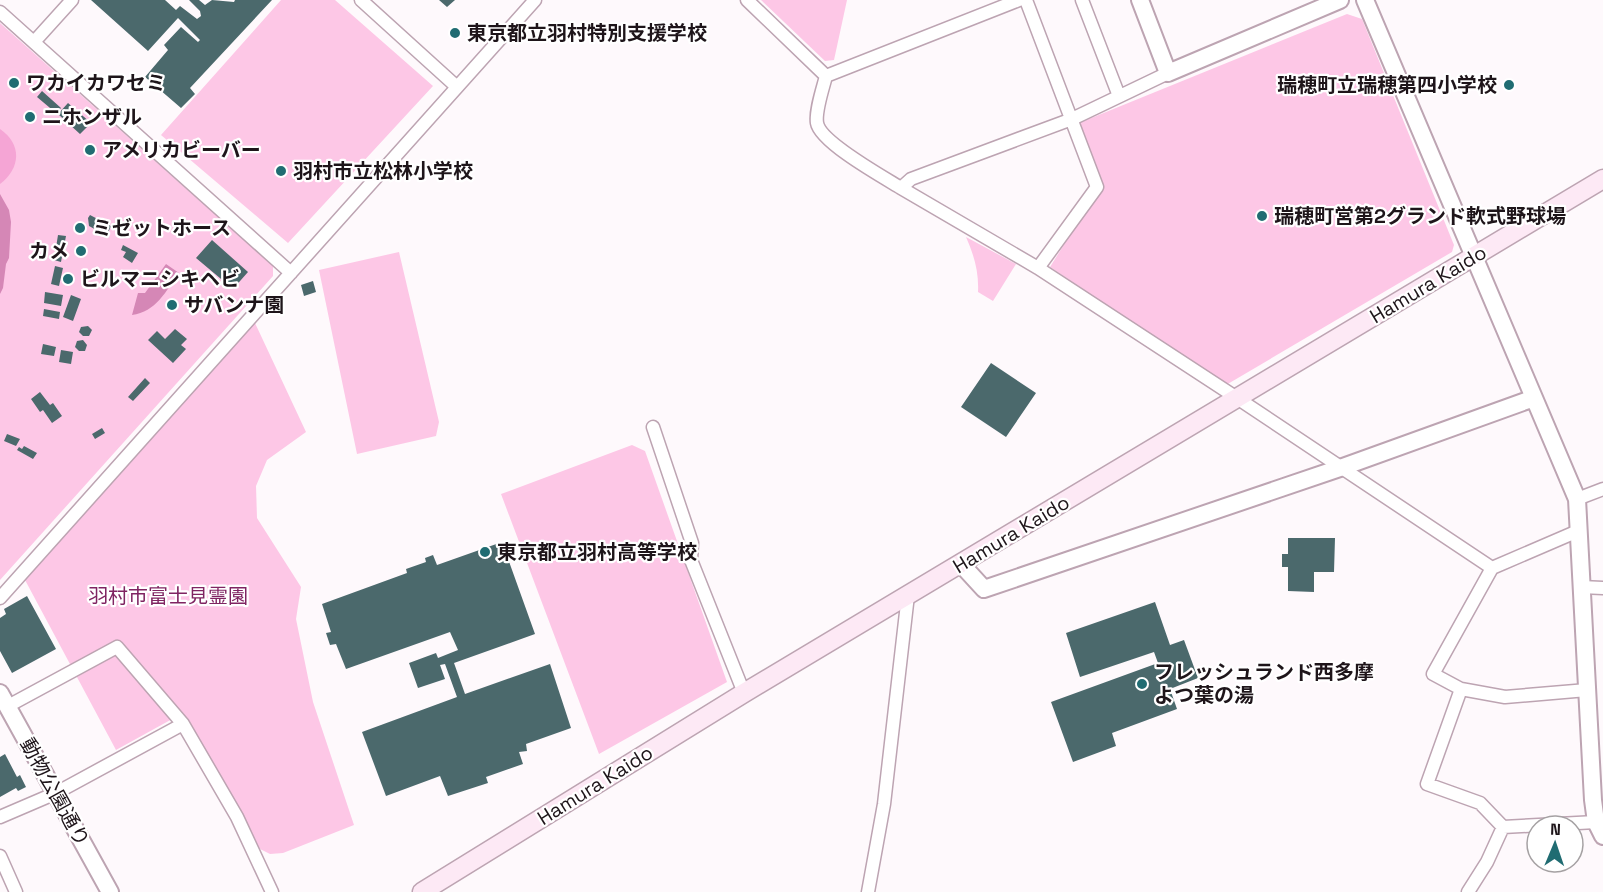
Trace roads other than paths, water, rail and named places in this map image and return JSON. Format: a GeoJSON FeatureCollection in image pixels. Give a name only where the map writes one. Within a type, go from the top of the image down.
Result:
{"type":"FeatureCollection","features":[{"type":"Feature","properties":{"kind":"main road","name":"Hamura Kaido"},"geometry":{"type":"LineString","coordinates":[[422,892],[744,693],[1603,179]]}},
{"type":"Feature","properties":{"kind":"street"},"geometry":{"type":"LineString","coordinates":[[34,42],[72,0]]}},
{"type":"Feature","properties":{"kind":"street"},"geometry":{"type":"LineString","coordinates":[[361,0],[457,87]]}},
{"type":"Feature","properties":{"kind":"street"},"geometry":{"type":"LineString","coordinates":[[0,598],[535,0]]}},
{"type":"Feature","properties":{"kind":"street"},"geometry":{"type":"LineString","coordinates":[[747,0],[826,76]]}},
{"type":"Feature","properties":{"kind":"street"},"geometry":{"type":"LineString","coordinates":[[826,76],[1019,0]]}},
{"type":"Feature","properties":{"kind":"street"},"geometry":{"type":"LineString","coordinates":[[1026,0],[1097,187],[1038,268]]}},
{"type":"Feature","properties":{"kind":"street"},"geometry":{"type":"LineString","coordinates":[[1082,0],[1119,96]]}},
{"type":"Feature","properties":{"kind":"street"},"geometry":{"type":"LineString","coordinates":[[1140,0],[1168,73]]}},
{"type":"Feature","properties":{"kind":"street"},"geometry":{"type":"LineString","coordinates":[[1365,0],[1576,499],[1593,800],[1600,829],[1503,827],[1480,803],[1427,784],[1461,689]]}},
{"type":"Feature","properties":{"kind":"street"},"geometry":{"type":"LineString","coordinates":[[901,188],[911,179],[1071,118],[1330,2]]}},
{"type":"Feature","properties":{"kind":"street"},"geometry":{"type":"LineString","coordinates":[[0,12],[291,273]]}},
{"type":"Feature","properties":{"kind":"street"},"geometry":{"type":"LineString","coordinates":[[826,76],[821,92],[817,124],[827,140],[901,188],[1038,268],[1492,568]]}},
{"type":"Feature","properties":{"kind":"street"},"geometry":{"type":"LineString","coordinates":[[962,564],[984,589],[1340,468],[1534,399]]}},
{"type":"Feature","properties":{"kind":"street"},"geometry":{"type":"LineString","coordinates":[[653,427],[692,543],[692,560],[744,693]]}},
{"type":"Feature","properties":{"kind":"street"},"geometry":{"type":"LineString","coordinates":[[1576,499],[1603,489]]}},
{"type":"Feature","properties":{"kind":"street"},"geometry":{"type":"LineString","coordinates":[[1578,531],[1492,568],[1433,674],[1461,689],[1505,697],[1587,690]]}},
{"type":"Feature","properties":{"kind":"street"},"geometry":{"type":"LineString","coordinates":[[1581,587],[1603,588]]}},
{"type":"Feature","properties":{"kind":"street"},"geometry":{"type":"LineString","coordinates":[[868,892],[884,804],[908,595]]}},
{"type":"Feature","properties":{"kind":"street"},"geometry":{"type":"LineString","coordinates":[[4,700],[117,647],[183,724],[237,818],[272,892]]}},
{"type":"Feature","properties":{"kind":"street","name":"動物公園通り"},"geometry":{"type":"LineString","coordinates":[[4,700],[110,892]]}},
{"type":"Feature","properties":{"kind":"street"},"geometry":{"type":"LineString","coordinates":[[0,817],[56,793],[183,724]]}},
{"type":"Feature","properties":{"kind":"street"},"geometry":{"type":"LineString","coordinates":[[1468,892],[1487,862],[1503,827]]}},
{"type":"Feature","properties":{"kind":"street"},"geometry":{"type":"LineString","coordinates":[[0,856],[16,892]]}},
{"type":"Feature","properties":{"kind":"place","name":"東京都立羽村特別支援学校"},"geometry":{"type":"Point","coordinates":[455,33]}},
{"type":"Feature","properties":{"kind":"place","name":"ワカイカワセミ"},"geometry":{"type":"Point","coordinates":[14,83]}},
{"type":"Feature","properties":{"kind":"place","name":"瑞穂町立瑞穂第四小学校"},"geometry":{"type":"Point","coordinates":[1509,85]}},
{"type":"Feature","properties":{"kind":"place","name":"ニホンザル"},"geometry":{"type":"Point","coordinates":[30,117]}},
{"type":"Feature","properties":{"kind":"place","name":"アメリカビーバー"},"geometry":{"type":"Point","coordinates":[90,150]}},
{"type":"Feature","properties":{"kind":"place","name":"羽村市立松林小学校"},"geometry":{"type":"Point","coordinates":[281,171]}},
{"type":"Feature","properties":{"kind":"place","name":"瑞穂町営第2グランド軟式野球場"},"geometry":{"type":"Point","coordinates":[1262,216]}},
{"type":"Feature","properties":{"kind":"place","name":"ミゼットホース"},"geometry":{"type":"Point","coordinates":[80,228]}},
{"type":"Feature","properties":{"kind":"place","name":"カメ"},"geometry":{"type":"Point","coordinates":[81,251]}},
{"type":"Feature","properties":{"kind":"place","name":"ビルマニシキヘビ"},"geometry":{"type":"Point","coordinates":[68,279]}},
{"type":"Feature","properties":{"kind":"place","name":"サバンナ園"},"geometry":{"type":"Point","coordinates":[172,305]}},
{"type":"Feature","properties":{"kind":"place","name":"東京都立羽村高等学校"},"geometry":{"type":"Point","coordinates":[485,552]}},
{"type":"Feature","properties":{"kind":"place","name":"フレッシュランド西多摩 よつ葉の湯"},"geometry":{"type":"Point","coordinates":[1142,684]}},
{"type":"Feature","properties":{"kind":"park label","name":"羽村市富士見霊園"},"geometry":{"type":"Point","coordinates":[168,596]}}]}
